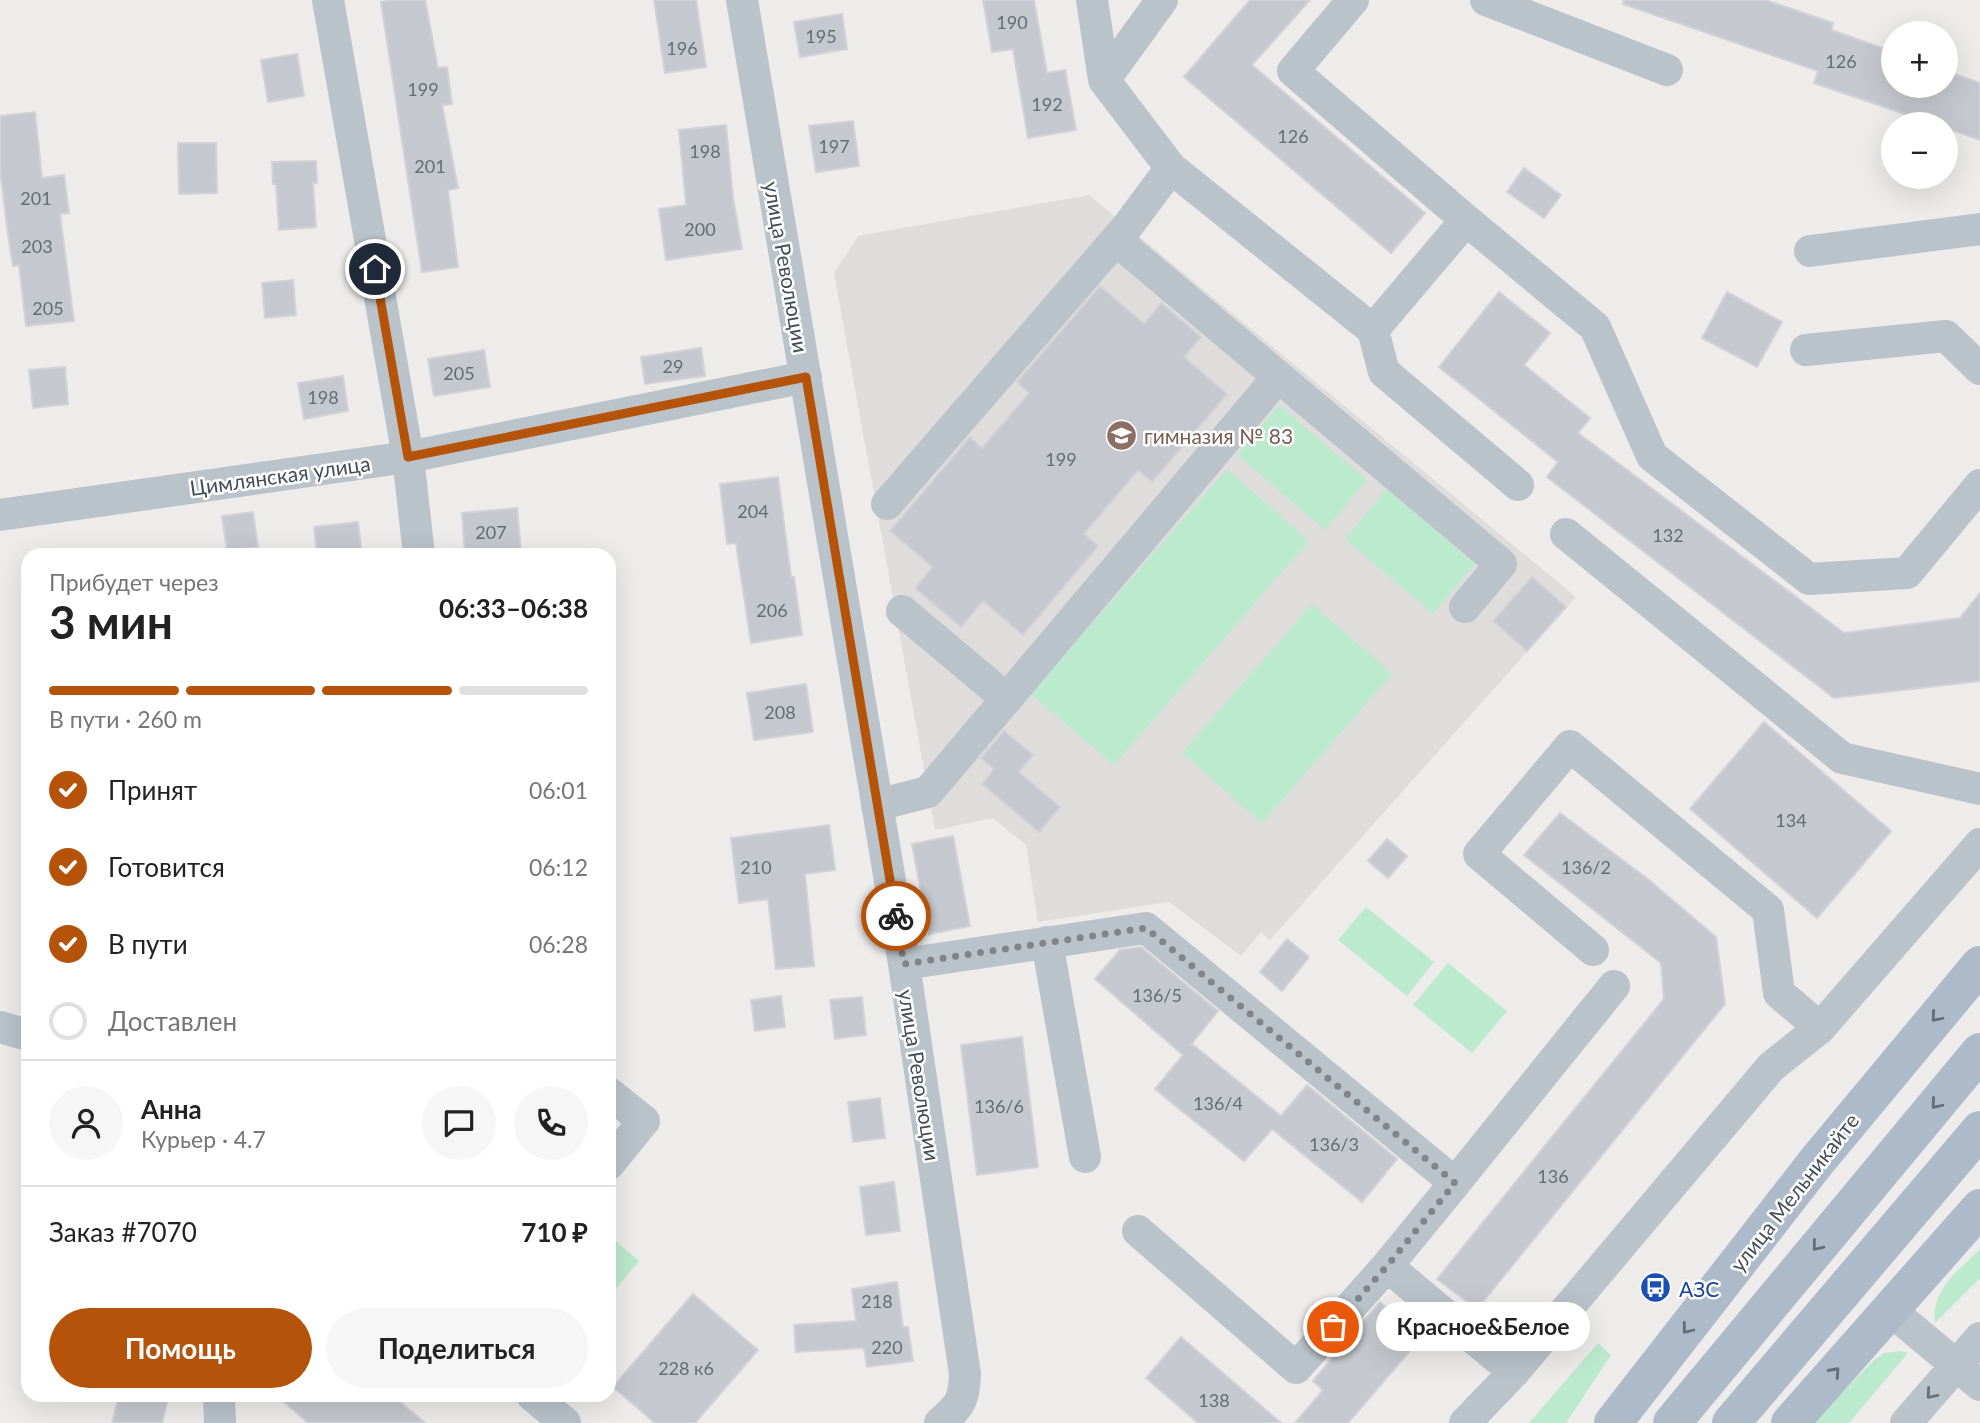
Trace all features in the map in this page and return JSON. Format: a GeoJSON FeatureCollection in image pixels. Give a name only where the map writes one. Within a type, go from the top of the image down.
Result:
{"type":"FeatureCollection","features":[{"type":"Feature","properties":{"kind":"main road","name":"улица Мельникайте"},"geometry":{"type":"LineString","coordinates":[[1613,1423],[1817,1161],[1980,965]]}},
{"type":"Feature","properties":{"kind":"main road"},"geometry":{"type":"LineString","coordinates":[[1672,1423],[1980,1052]]}},
{"type":"Feature","properties":{"kind":"main road"},"geometry":{"type":"LineString","coordinates":[[1731,1423],[1980,1130]]}},
{"type":"Feature","properties":{"kind":"main road"},"geometry":{"type":"LineString","coordinates":[[1790,1423],[1980,1208]]}},
{"type":"Feature","properties":{"kind":"street"},"geometry":{"type":"LineString","coordinates":[[328,0],[408,457],[418,548]]}},
{"type":"Feature","properties":{"kind":"street","name":"улица Революции"},"geometry":{"type":"LineString","coordinates":[[741,0],[904,964],[965,1374],[964,1393],[950,1414]]}},
{"type":"Feature","properties":{"kind":"street"},"geometry":{"type":"LineString","coordinates":[[1092,0],[1104,80],[1171,168],[1373,330],[1384,372],[1518,485]]}},
{"type":"Feature","properties":{"kind":"street"},"geometry":{"type":"LineString","coordinates":[[1104,80],[1162,0]]}},
{"type":"Feature","properties":{"kind":"street"},"geometry":{"type":"LineString","coordinates":[[1353,0],[1293,71],[1595,327],[1652,456],[1809,579],[1907,573],[1980,485]]}},
{"type":"Feature","properties":{"kind":"street"},"geometry":{"type":"LineString","coordinates":[[1486,0],[1667,71]]}},
{"type":"Feature","properties":{"kind":"street"},"geometry":{"type":"LineString","coordinates":[[887,504],[1115,240],[1171,168]]}},
{"type":"Feature","properties":{"kind":"street"},"geometry":{"type":"LineString","coordinates":[[1373,330],[1466,220]]}},
{"type":"Feature","properties":{"kind":"street"},"geometry":{"type":"LineString","coordinates":[[1810,251],[1980,229]]}},
{"type":"Feature","properties":{"kind":"street"},"geometry":{"type":"LineString","coordinates":[[1115,240],[1501,564],[1465,607]]}},
{"type":"Feature","properties":{"kind":"street"},"geometry":{"type":"LineString","coordinates":[[1806,350],[1946,336],[1980,369]]}},
{"type":"Feature","properties":{"kind":"street","name":"Цимлянская улица"},"geometry":{"type":"LineString","coordinates":[[0,514],[408,457],[806,377]]}},
{"type":"Feature","properties":{"kind":"street"},"geometry":{"type":"LineString","coordinates":[[877,805],[928,792],[1278,377]]}},
{"type":"Feature","properties":{"kind":"street"},"geometry":{"type":"LineString","coordinates":[[1566,534],[1842,758],[1980,789]]}},
{"type":"Feature","properties":{"kind":"street"},"geometry":{"type":"LineString","coordinates":[[902,611],[1007,699]]}},
{"type":"Feature","properties":{"kind":"street"},"geometry":{"type":"LineString","coordinates":[[1593,950],[1479,854],[1570,746],[1768,910],[1779,993],[1821,1028]]}},
{"type":"Feature","properties":{"kind":"street"},"geometry":{"type":"LineString","coordinates":[[1465,1423],[1514,1372],[1771,1067],[1821,1028],[1980,844]]}},
{"type":"Feature","properties":{"kind":"street"},"geometry":{"type":"LineString","coordinates":[[904,964],[1146,928],[1455,1183]]}},
{"type":"Feature","properties":{"kind":"street"},"geometry":{"type":"LineString","coordinates":[[1047,942],[1085,1157]]}},
{"type":"Feature","properties":{"kind":"street"},"geometry":{"type":"LineString","coordinates":[[1138,1231],[1296,1368],[1387,1266],[1614,986]]}},
{"type":"Feature","properties":{"kind":"street"},"geometry":{"type":"LineString","coordinates":[[0,1027],[21,1033]]}},
{"type":"Feature","properties":{"kind":"street"},"geometry":{"type":"LineString","coordinates":[[616,1099],[644,1121],[616,1155]]}},
{"type":"Feature","properties":{"kind":"street"},"geometry":{"type":"LineString","coordinates":[[1387,1266],[1514,1372]]}},
{"type":"Feature","properties":{"kind":"street"},"geometry":{"type":"LineString","coordinates":[[1891,1310],[1980,1385]]}},
{"type":"Feature","properties":{"kind":"street"},"geometry":{"type":"LineString","coordinates":[[1906,1423],[1980,1338]]}},
{"type":"Feature","properties":{"kind":"street"},"geometry":{"type":"LineString","coordinates":[[219,1402],[220,1423]]}},
{"type":"Feature","properties":{"kind":"street"},"geometry":{"type":"LineString","coordinates":[[540,1402],[565,1423]]}},
{"type":"Feature","properties":{"kind":"shaded area","name":"гимназия № 83"},"geometry":{"type":"Polygon","coordinates":[[[1089,195],[1576,597],[1270,940],[1261,932],[1241,956],[1169,902],[1038,922],[1026,845],[993,818],[935,830],[834,273],[858,236],[1089,195]]]}},
{"type":"Feature","properties":{"kind":"green space"},"geometry":{"type":"Polygon","coordinates":[[[1279,405],[1367,480],[1325,530],[1237,455],[1279,405]]]}},
{"type":"Feature","properties":{"kind":"green space"},"geometry":{"type":"Polygon","coordinates":[[[1227,469],[1309,541],[1114,765],[1031,694],[1227,469]]]}},
{"type":"Feature","properties":{"kind":"green space"},"geometry":{"type":"Polygon","coordinates":[[[1387,489],[1475,564],[1433,614],[1345,539],[1387,489]]]}},
{"type":"Feature","properties":{"kind":"green space"},"geometry":{"type":"Polygon","coordinates":[[[1312,604],[1392,674],[1262,823],[1182,753],[1312,604]]]}},
{"type":"Feature","properties":{"kind":"green space"},"geometry":{"type":"Polygon","coordinates":[[[1366,907],[1434,962],[1407,996],[1338,940],[1366,907]]]}},
{"type":"Feature","properties":{"kind":"green space"},"geometry":{"type":"Polygon","coordinates":[[[1448,963],[1507,1011],[1472,1053],[1413,1005],[1448,963]]]}},
{"type":"Feature","properties":{"kind":"green space"},"geometry":{"type":"Polygon","coordinates":[[[616,1241],[639,1261],[616,1289],[616,1241]]]}},
{"type":"Feature","properties":{"kind":"green space"},"geometry":{"type":"Polygon","coordinates":[[[1980,1249],[1980,1278],[1935,1323],[1937,1300],[1942,1290],[1980,1249]]]}},
{"type":"Feature","properties":{"kind":"green space"},"geometry":{"type":"Polygon","coordinates":[[[1598,1343],[1611,1355],[1566,1423],[1529,1423],[1598,1343]]]}},
{"type":"Feature","properties":{"kind":"green space"},"geometry":{"type":"Polygon","coordinates":[[[1884,1353],[1908,1353],[1849,1423],[1812,1423],[1873,1361],[1884,1353]]]}},
{"type":"Feature","properties":{"kind":"building"},"geometry":{"type":"Polygon","coordinates":[[[425,0],[438,68],[447,67],[452,104],[442,105],[458,188],[448,190],[458,267],[422,272],[381,2],[425,0]]]}},
{"type":"Feature","properties":{"kind":"building"},"geometry":{"type":"Polygon","coordinates":[[[654,0],[696,0],[706,67],[665,73],[654,0]]]}},
{"type":"Feature","properties":{"kind":"building"},"geometry":{"type":"Polygon","coordinates":[[[983,0],[1034,0],[1047,73],[1065,70],[1076,130],[1028,138],[1013,49],[992,52],[983,0]]]}},
{"type":"Feature","properties":{"kind":"building"},"geometry":{"type":"Polygon","coordinates":[[[1250,0],[1310,0],[1252,65],[1425,213],[1391,253],[1184,77],[1250,0]]]}},
{"type":"Feature","properties":{"kind":"building"},"geometry":{"type":"Polygon","coordinates":[[[1624,0],[1765,0],[1833,23],[1831,30],[1881,47],[1881,98],[1958,98],[1958,75],[1980,83],[1980,140],[1958,132],[1958,112],[1899,112],[1814,83],[1818,71],[1623,4],[1624,0]]]}},
{"type":"Feature","properties":{"kind":"building"},"geometry":{"type":"Polygon","coordinates":[[[842,14],[847,49],[800,57],[794,22],[842,14]]]}},
{"type":"Feature","properties":{"kind":"building"},"geometry":{"type":"Polygon","coordinates":[[[297,54],[304,96],[268,102],[261,60],[297,54]]]}},
{"type":"Feature","properties":{"kind":"building"},"geometry":{"type":"Polygon","coordinates":[[[35,112],[42,178],[64,175],[69,213],[60,214],[74,321],[26,326],[19,265],[13,266],[0,170],[0,116],[35,112]]]}},
{"type":"Feature","properties":{"kind":"building"},"geometry":{"type":"Polygon","coordinates":[[[853,121],[859,166],[816,172],[809,126],[853,121]]]}},
{"type":"Feature","properties":{"kind":"building"},"geometry":{"type":"Polygon","coordinates":[[[726,125],[733,198],[742,249],[666,260],[659,209],[686,205],[679,130],[726,125]]]}},
{"type":"Feature","properties":{"kind":"building"},"geometry":{"type":"Polygon","coordinates":[[[178,143],[216,143],[217,193],[179,194],[178,143]]]}},
{"type":"Feature","properties":{"kind":"building"},"geometry":{"type":"Polygon","coordinates":[[[316,161],[317,183],[313,183],[316,227],[279,230],[272,162],[316,161]]]}},
{"type":"Feature","properties":{"kind":"building"},"geometry":{"type":"Polygon","coordinates":[[[1524,168],[1561,195],[1544,218],[1507,192],[1524,168]]]}},
{"type":"Feature","properties":{"kind":"building"},"geometry":{"type":"Polygon","coordinates":[[[293,280],[296,315],[265,318],[262,283],[293,280]]]}},
{"type":"Feature","properties":{"kind":"building"},"geometry":{"type":"Polygon","coordinates":[[[1100,286],[1144,324],[1161,303],[1201,337],[1184,357],[1227,394],[1152,482],[1138,470],[1084,534],[1098,546],[1023,635],[983,601],[961,627],[915,588],[933,567],[890,531],[970,437],[982,448],[1029,393],[1017,382],[1100,286]]]}},
{"type":"Feature","properties":{"kind":"building"},"geometry":{"type":"Polygon","coordinates":[[[1499,292],[1550,333],[1524,365],[1590,418],[1578,433],[1844,633],[1960,618],[1980,593],[1980,681],[1834,698],[1547,477],[1558,462],[1439,367],[1499,292]]]}},
{"type":"Feature","properties":{"kind":"building"},"geometry":{"type":"Polygon","coordinates":[[[1727,292],[1782,322],[1757,367],[1702,338],[1727,292]]]}},
{"type":"Feature","properties":{"kind":"building"},"geometry":{"type":"Polygon","coordinates":[[[701,348],[705,376],[645,384],[641,357],[701,348]]]}},
{"type":"Feature","properties":{"kind":"building"},"geometry":{"type":"Polygon","coordinates":[[[484,350],[490,387],[434,396],[428,359],[484,350]]]}},
{"type":"Feature","properties":{"kind":"building"},"geometry":{"type":"Polygon","coordinates":[[[65,367],[68,404],[33,408],[29,370],[65,367]]]}},
{"type":"Feature","properties":{"kind":"building"},"geometry":{"type":"Polygon","coordinates":[[[343,376],[348,411],[304,419],[298,383],[343,376]]]}},
{"type":"Feature","properties":{"kind":"building"},"geometry":{"type":"Polygon","coordinates":[[[778,477],[791,577],[794,577],[802,635],[751,643],[736,543],[727,544],[720,484],[778,477]]]}},
{"type":"Feature","properties":{"kind":"building"},"geometry":{"type":"Polygon","coordinates":[[[517,508],[521,548],[464,548],[462,513],[517,508]]]}},
{"type":"Feature","properties":{"kind":"building"},"geometry":{"type":"Polygon","coordinates":[[[253,512],[258,547],[227,548],[222,516],[253,512]]]}},
{"type":"Feature","properties":{"kind":"building"},"geometry":{"type":"Polygon","coordinates":[[[358,522],[361,548],[316,548],[314,527],[358,522]]]}},
{"type":"Feature","properties":{"kind":"building"},"geometry":{"type":"Polygon","coordinates":[[[1532,577],[1566,607],[1527,651],[1493,621],[1532,577]]]}},
{"type":"Feature","properties":{"kind":"building"},"geometry":{"type":"Polygon","coordinates":[[[806,684],[813,732],[754,740],[747,693],[806,684]]]}},
{"type":"Feature","properties":{"kind":"building"},"geometry":{"type":"Polygon","coordinates":[[[1764,722],[1891,831],[1817,918],[1690,809],[1764,722]]]}},
{"type":"Feature","properties":{"kind":"building"},"geometry":{"type":"Polygon","coordinates":[[[1004,731],[1033,755],[1019,772],[1060,807],[1039,832],[982,784],[994,769],[981,758],[1004,731]]]}},
{"type":"Feature","properties":{"kind":"building"},"geometry":{"type":"Polygon","coordinates":[[[1560,813],[1649,880],[1716,937],[1725,1004],[1477,1309],[1437,1279],[1664,999],[1661,963],[1524,855],[1560,813]]]}},
{"type":"Feature","properties":{"kind":"building"},"geometry":{"type":"Polygon","coordinates":[[[829,825],[835,870],[805,874],[814,966],[776,969],[768,899],[739,903],[731,838],[829,825]]]}},
{"type":"Feature","properties":{"kind":"building"},"geometry":{"type":"Polygon","coordinates":[[[953,836],[970,926],[929,934],[912,844],[953,836]]]}},
{"type":"Feature","properties":{"kind":"building"},"geometry":{"type":"Polygon","coordinates":[[[1387,839],[1407,856],[1388,878],[1368,861],[1387,839]]]}},
{"type":"Feature","properties":{"kind":"building"},"geometry":{"type":"Polygon","coordinates":[[[1287,939],[1309,957],[1282,991],[1260,972],[1287,939]]]}},
{"type":"Feature","properties":{"kind":"building"},"geometry":{"type":"Polygon","coordinates":[[[1141,947],[1218,1011],[1190,1046],[1192,1044],[1281,1116],[1307,1085],[1397,1159],[1362,1202],[1272,1129],[1244,1161],[1155,1089],[1183,1055],[1095,979],[1120,950],[1141,947]]]}},
{"type":"Feature","properties":{"kind":"building"},"geometry":{"type":"Polygon","coordinates":[[[781,996],[785,1027],[755,1031],[751,1000],[781,996]]]}},
{"type":"Feature","properties":{"kind":"building"},"geometry":{"type":"Polygon","coordinates":[[[862,997],[866,1035],[835,1039],[830,1000],[862,997]]]}},
{"type":"Feature","properties":{"kind":"building"},"geometry":{"type":"Polygon","coordinates":[[[1022,1037],[1038,1167],[977,1175],[961,1045],[1022,1037]]]}},
{"type":"Feature","properties":{"kind":"building"},"geometry":{"type":"Polygon","coordinates":[[[880,1098],[885,1138],[853,1142],[848,1102],[880,1098]]]}},
{"type":"Feature","properties":{"kind":"building"},"geometry":{"type":"Polygon","coordinates":[[[894,1182],[900,1231],[866,1235],[860,1187],[894,1182]]]}},
{"type":"Feature","properties":{"kind":"building"},"geometry":{"type":"Polygon","coordinates":[[[897,1282],[903,1327],[908,1327],[913,1361],[867,1367],[864,1348],[796,1352],[794,1325],[856,1321],[852,1289],[897,1282]]]}},
{"type":"Feature","properties":{"kind":"building"},"geometry":{"type":"Polygon","coordinates":[[[693,1294],[758,1350],[695,1423],[655,1423],[616,1390],[616,1384],[693,1294]]]}},
{"type":"Feature","properties":{"kind":"building"},"geometry":{"type":"Polygon","coordinates":[[[1380,1302],[1421,1338],[1348,1423],[1295,1423],[1323,1390],[1313,1381],[1380,1302]]]}},
{"type":"Feature","properties":{"kind":"building"},"geometry":{"type":"Polygon","coordinates":[[[1181,1337],[1281,1423],[1198,1423],[1146,1378],[1181,1337]]]}},
{"type":"Feature","properties":{"kind":"building"},"geometry":{"type":"Polygon","coordinates":[[[117,1402],[167,1402],[162,1423],[112,1423],[117,1402]]]}},
{"type":"Feature","properties":{"kind":"building"},"geometry":{"type":"Polygon","coordinates":[[[284,1402],[400,1402],[425,1423],[308,1423],[284,1402]]]}},
{"type":"Feature","properties":{"kind":"way so far"},"geometry":{"type":"LineString","coordinates":[[896,916],[904,964],[1146,928],[1455,1183],[1333,1327]]}},
{"type":"Feature","properties":{"kind":"place","name":"гимназия № 83"},"geometry":{"type":"Point","coordinates":[1121,435]}},
{"type":"Feature","properties":{"kind":"place","name":"АЗС"},"geometry":{"type":"Point","coordinates":[1656,1288]}},
{"type":"Feature","properties":{"kind":"place","name":"Красное&Белое"},"geometry":{"type":"Point","coordinates":[1333,1327]}},
{"type":"Feature","properties":{"kind":"route"},"geometry":{"type":"LineString","coordinates":[[375,269],[408,457],[806,377],[896,916]]}}]}
